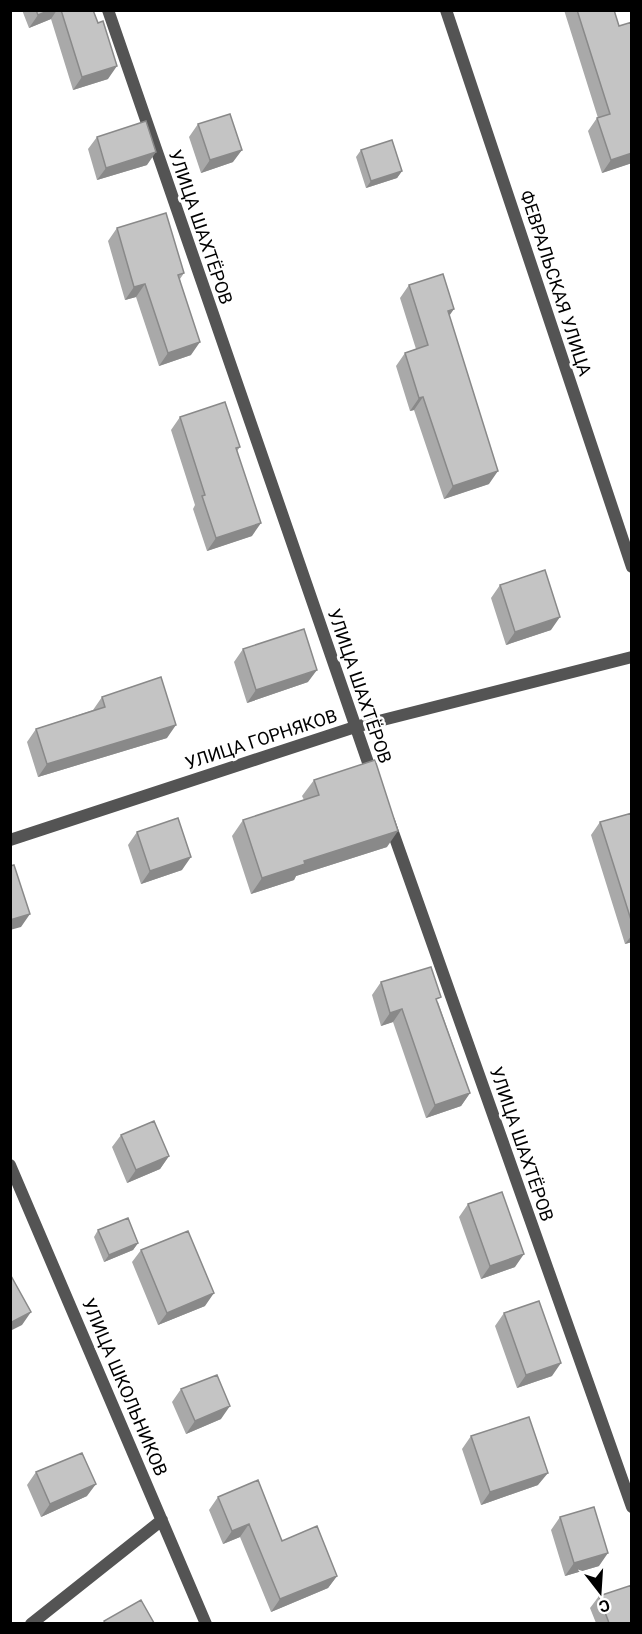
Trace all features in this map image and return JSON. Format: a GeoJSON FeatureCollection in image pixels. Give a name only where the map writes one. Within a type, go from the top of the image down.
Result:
{"type":"FeatureCollection","features":[{"type":"Feature","properties":{"kind":"street","name":"УЛИЦА ШАХТЁРОВ"},"geometry":{"type":"LineString","coordinates":[[108,10],[375,784]]}},
{"type":"Feature","properties":{"kind":"street","name":"ФЕВРАЛЬСКАЯ УЛИЦА"},"geometry":{"type":"LineString","coordinates":[[446,10],[632,567]]}},
{"type":"Feature","properties":{"kind":"street","name":"УЛИЦА ГОРНЯКОВ"},"geometry":{"type":"LineString","coordinates":[[10,840],[356,727],[632,657]]}},
{"type":"Feature","properties":{"kind":"street","name":"УЛИЦА ШАХТЁРОВ"},"geometry":{"type":"LineString","coordinates":[[383,806],[632,1507]]}},
{"type":"Feature","properties":{"kind":"street","name":"УЛИЦА ШКОЛЬНИКОВ"},"geometry":{"type":"LineString","coordinates":[[10,1165],[206,1623]]}},
{"type":"Feature","properties":{"kind":"street"},"geometry":{"type":"LineString","coordinates":[[31,1623],[162,1520]]}},
{"type":"Feature","properties":{"kind":"building"},"geometry":{"type":"Polygon","coordinates":[[[36,10],[50,10],[38,15],[36,10]]]}},
{"type":"Feature","properties":{"kind":"building"},"geometry":{"type":"Polygon","coordinates":[[[61,10],[93,10],[98,23],[103,21],[117,66],[82,77],[61,10]]]}},
{"type":"Feature","properties":{"kind":"building"},"geometry":{"type":"Polygon","coordinates":[[[577,10],[614,10],[619,26],[632,22],[632,153],[611,160],[597,118],[610,114],[577,10]]]}},
{"type":"Feature","properties":{"kind":"building"},"geometry":{"type":"Polygon","coordinates":[[[230,114],[242,150],[210,160],[198,124],[230,114]]]}},
{"type":"Feature","properties":{"kind":"building"},"geometry":{"type":"Polygon","coordinates":[[[146,121],[156,152],[106,168],[97,137],[146,121]]]}},
{"type":"Feature","properties":{"kind":"building"},"geometry":{"type":"Polygon","coordinates":[[[392,140],[402,171],[371,181],[361,150],[392,140]]]}},
{"type":"Feature","properties":{"kind":"building"},"geometry":{"type":"Polygon","coordinates":[[[166,213],[184,273],[178,275],[200,342],[168,353],[145,284],[134,287],[117,228],[166,213]]]}},
{"type":"Feature","properties":{"kind":"building"},"geometry":{"type":"Polygon","coordinates":[[[443,274],[454,309],[448,311],[498,471],[453,486],[423,397],[419,398],[405,353],[428,345],[409,285],[443,274]]]}},
{"type":"Feature","properties":{"kind":"building"},"geometry":{"type":"Polygon","coordinates":[[[225,402],[240,447],[236,448],[261,523],[216,538],[180,417],[225,402]]]}},
{"type":"Feature","properties":{"kind":"building"},"geometry":{"type":"Polygon","coordinates":[[[545,570],[560,617],[515,632],[500,585],[545,570]]]}},
{"type":"Feature","properties":{"kind":"building"},"geometry":{"type":"Polygon","coordinates":[[[304,629],[317,670],[256,690],[243,649],[304,629]]]}},
{"type":"Feature","properties":{"kind":"building"},"geometry":{"type":"Polygon","coordinates":[[[161,677],[176,725],[47,764],[36,729],[105,707],[102,697],[161,677]]]}},
{"type":"Feature","properties":{"kind":"building"},"geometry":{"type":"Polygon","coordinates":[[[375,760],[398,831],[304,861],[305,864],[262,878],[243,820],[319,795],[314,780],[375,760]]]}},
{"type":"Feature","properties":{"kind":"building"},"geometry":{"type":"Polygon","coordinates":[[[632,813],[632,923],[600,822],[632,813]]]}},
{"type":"Feature","properties":{"kind":"building"},"geometry":{"type":"Polygon","coordinates":[[[178,818],[191,857],[150,871],[137,832],[178,818]]]}},
{"type":"Feature","properties":{"kind":"building"},"geometry":{"type":"Polygon","coordinates":[[[14,865],[30,914],[10,920],[10,866],[14,865]]]}},
{"type":"Feature","properties":{"kind":"building"},"geometry":{"type":"Polygon","coordinates":[[[431,967],[441,997],[436,999],[470,1093],[435,1105],[402,1009],[390,1013],[381,982],[431,967]]]}},
{"type":"Feature","properties":{"kind":"building"},"geometry":{"type":"Polygon","coordinates":[[[154,1121],[169,1156],[136,1170],[121,1135],[154,1121]]]}},
{"type":"Feature","properties":{"kind":"building"},"geometry":{"type":"Polygon","coordinates":[[[502,1192],[524,1254],[490,1266],[468,1204],[502,1192]]]}},
{"type":"Feature","properties":{"kind":"building"},"geometry":{"type":"Polygon","coordinates":[[[128,1218],[138,1243],[109,1255],[98,1230],[128,1218]]]}},
{"type":"Feature","properties":{"kind":"building"},"geometry":{"type":"Polygon","coordinates":[[[188,1231],[214,1293],[167,1313],[141,1250],[188,1231]]]}},
{"type":"Feature","properties":{"kind":"building"},"geometry":{"type":"Polygon","coordinates":[[[10,1274],[31,1312],[10,1323],[10,1274]]]}},
{"type":"Feature","properties":{"kind":"building"},"geometry":{"type":"Polygon","coordinates":[[[539,1301],[561,1363],[526,1375],[504,1313],[539,1301]]]}},
{"type":"Feature","properties":{"kind":"building"},"geometry":{"type":"Polygon","coordinates":[[[217,1375],[230,1406],[195,1421],[181,1389],[217,1375]]]}},
{"type":"Feature","properties":{"kind":"building"},"geometry":{"type":"Polygon","coordinates":[[[529,1417],[548,1473],[490,1492],[471,1436],[529,1417]]]}},
{"type":"Feature","properties":{"kind":"building"},"geometry":{"type":"Polygon","coordinates":[[[82,1453],[96,1484],[50,1504],[36,1472],[82,1453]]]}},
{"type":"Feature","properties":{"kind":"building"},"geometry":{"type":"Polygon","coordinates":[[[258,1480],[282,1541],[317,1526],[337,1576],[280,1599],[249,1524],[232,1531],[218,1497],[258,1480]]]}},
{"type":"Feature","properties":{"kind":"building"},"geometry":{"type":"Polygon","coordinates":[[[594,1507],[608,1553],[574,1563],[560,1517],[594,1507]]]}},
{"type":"Feature","properties":{"kind":"building"},"geometry":{"type":"Polygon","coordinates":[[[632,1585],[632,1623],[609,1623],[599,1596],[632,1585]]]}},
{"type":"Feature","properties":{"kind":"building"},"geometry":{"type":"Polygon","coordinates":[[[141,1600],[154,1623],[105,1623],[104,1621],[141,1600]]]}}]}
